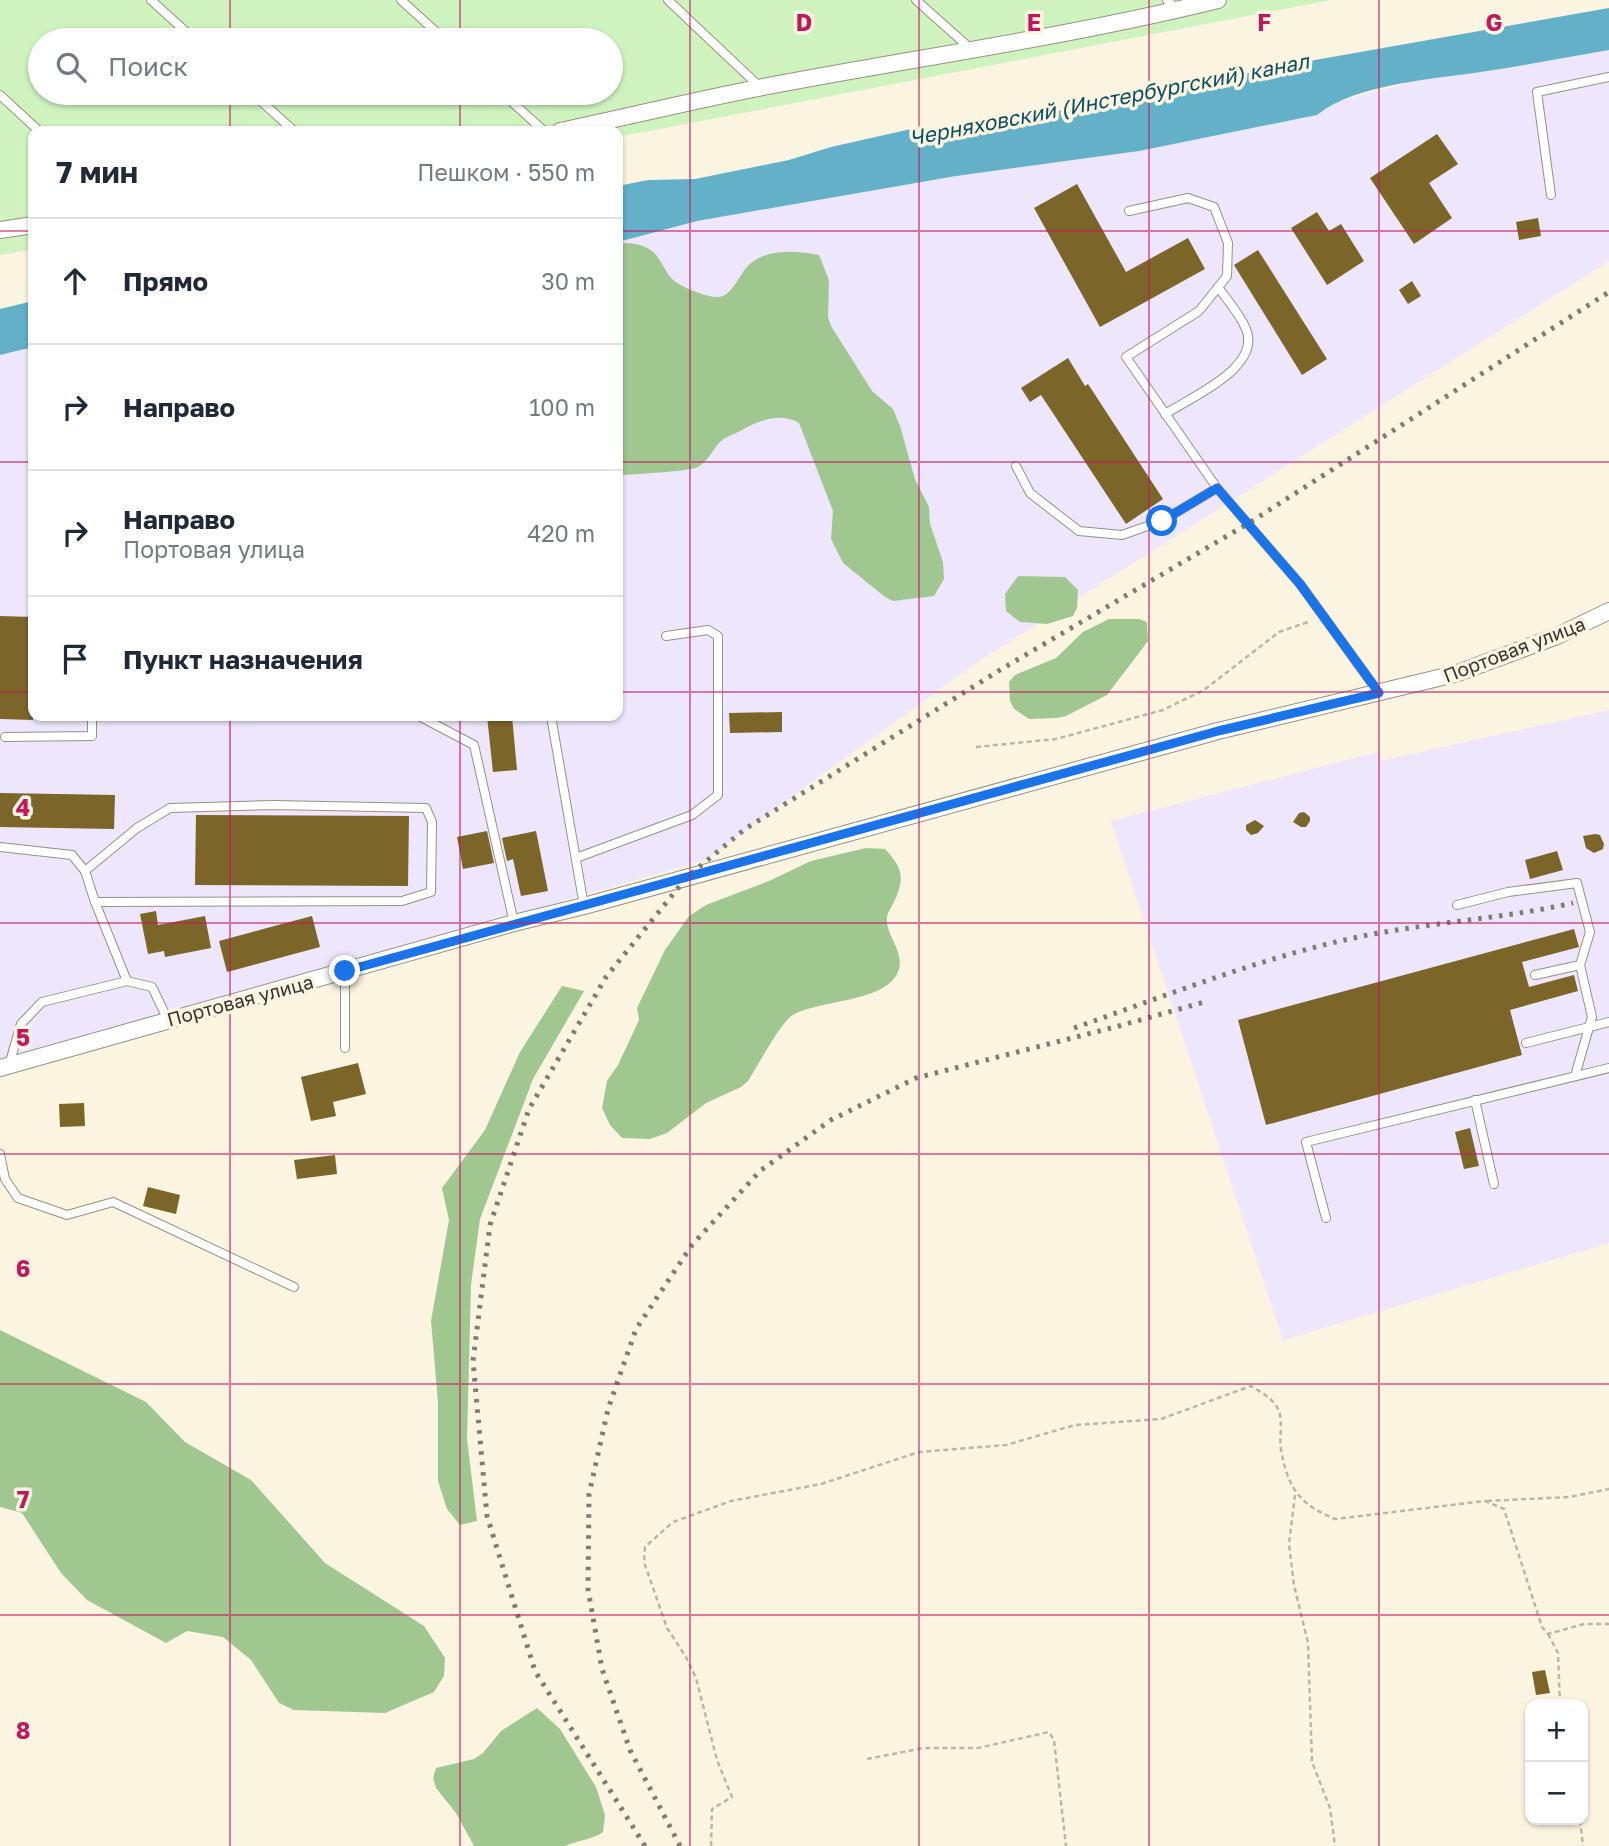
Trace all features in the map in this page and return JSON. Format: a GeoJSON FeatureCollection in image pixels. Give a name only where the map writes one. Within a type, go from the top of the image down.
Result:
{"type":"FeatureCollection","features":[{"type":"Feature","properties":{"kind":"street"},"geometry":{"type":"LineString","coordinates":[[583,126],[761,88],[972,50],[1172,5],[1218,0]]}},
{"type":"Feature","properties":{"kind":"street"},"geometry":{"type":"LineString","coordinates":[[0,230],[28,226]]}},
{"type":"Feature","properties":{"kind":"street","name":"Портовая улица"},"geometry":{"type":"LineString","coordinates":[[4,1066],[514,923],[1218,731],[1455,674],[1557,636],[1609,611]]}},
{"type":"Feature","properties":{"kind":"lane"},"geometry":{"type":"LineString","coordinates":[[151,0],[182,28]]}},
{"type":"Feature","properties":{"kind":"lane"},"geometry":{"type":"LineString","coordinates":[[401,0],[432,28]]}},
{"type":"Feature","properties":{"kind":"lane"},"geometry":{"type":"LineString","coordinates":[[668,0],[761,88]]}},
{"type":"Feature","properties":{"kind":"lane"},"geometry":{"type":"LineString","coordinates":[[916,0],[972,50]]}},
{"type":"Feature","properties":{"kind":"lane"},"geometry":{"type":"LineString","coordinates":[[1551,195],[1537,92],[1609,78]]}},
{"type":"Feature","properties":{"kind":"lane"},"geometry":{"type":"LineString","coordinates":[[0,94],[34,126]]}},
{"type":"Feature","properties":{"kind":"lane"},"geometry":{"type":"LineString","coordinates":[[265,105],[288,126]]}},
{"type":"Feature","properties":{"kind":"lane"},"geometry":{"type":"LineString","coordinates":[[515,105],[538,126]]}},
{"type":"Feature","properties":{"kind":"lane"},"geometry":{"type":"LineString","coordinates":[[1129,211],[1188,198],[1214,207],[1228,243],[1227,276],[1199,311],[1126,358],[1217,488],[1291,574],[1379,693]]}},
{"type":"Feature","properties":{"kind":"lane"},"geometry":{"type":"LineString","coordinates":[[1165,414],[1237,368],[1248,353],[1247,330],[1218,287]]}},
{"type":"Feature","properties":{"kind":"lane"},"geometry":{"type":"LineString","coordinates":[[1016,466],[1030,493],[1079,531],[1122,536],[1162,521],[1217,488]]}},
{"type":"Feature","properties":{"kind":"lane"},"geometry":{"type":"LineString","coordinates":[[576,858],[692,815],[718,796],[718,636],[708,630],[666,636]]}},
{"type":"Feature","properties":{"kind":"lane"},"geometry":{"type":"LineString","coordinates":[[5,737],[92,736],[92,721]]}},
{"type":"Feature","properties":{"kind":"lane"},"geometry":{"type":"LineString","coordinates":[[428,721],[474,745],[514,923]]}},
{"type":"Feature","properties":{"kind":"lane"},"geometry":{"type":"LineString","coordinates":[[552,721],[584,906]]}},
{"type":"Feature","properties":{"kind":"lane"},"geometry":{"type":"LineString","coordinates":[[85,870],[137,828],[170,808],[274,805],[426,808],[432,822],[431,892],[402,901],[95,902]]}},
{"type":"Feature","properties":{"kind":"lane"},"geometry":{"type":"LineString","coordinates":[[0,847],[72,855],[85,870],[127,981]]}},
{"type":"Feature","properties":{"kind":"lane"},"geometry":{"type":"LineString","coordinates":[[1457,905],[1508,892],[1577,883],[1590,932],[1580,965],[1592,1017],[1575,1076]]}},
{"type":"Feature","properties":{"kind":"lane"},"geometry":{"type":"LineString","coordinates":[[1535,975],[1580,965]]}},
{"type":"Feature","properties":{"kind":"lane"},"geometry":{"type":"LineString","coordinates":[[345,971],[345,1048]]}},
{"type":"Feature","properties":{"kind":"lane"},"geometry":{"type":"LineString","coordinates":[[4,1066],[21,1024],[42,1002],[127,981],[152,988],[168,1020]]}},
{"type":"Feature","properties":{"kind":"lane"},"geometry":{"type":"LineString","coordinates":[[1526,1043],[1609,1022]]}},
{"type":"Feature","properties":{"kind":"lane"},"geometry":{"type":"LineString","coordinates":[[1326,1218],[1306,1142],[1609,1068]]}},
{"type":"Feature","properties":{"kind":"lane"},"geometry":{"type":"LineString","coordinates":[[1475,1100],[1494,1184]]}},
{"type":"Feature","properties":{"kind":"lane"},"geometry":{"type":"LineString","coordinates":[[0,1154],[5,1179],[18,1198],[66,1215],[113,1202],[294,1287]]}},
{"type":"Feature","properties":{"kind":"path"},"geometry":{"type":"LineString","coordinates":[[976,747],[1056,739],[1163,710],[1204,690],[1279,632],[1324,617]]}},
{"type":"Feature","properties":{"kind":"path"},"geometry":{"type":"LineString","coordinates":[[711,1846],[712,1809],[732,1797],[717,1760],[696,1678],[667,1628],[644,1562],[645,1547],[673,1522],[731,1500],[821,1485],[919,1452],[1006,1445],[1075,1425],[1161,1419],[1251,1385],[1267,1395],[1279,1411],[1281,1450],[1295,1493],[1289,1544],[1294,1585],[1308,1643],[1312,1762],[1330,1808],[1335,1846]]}},
{"type":"Feature","properties":{"kind":"path"},"geometry":{"type":"LineString","coordinates":[[1295,1493],[1314,1510],[1335,1519],[1485,1501],[1569,1497],[1609,1489]]}},
{"type":"Feature","properties":{"kind":"path"},"geometry":{"type":"LineString","coordinates":[[1485,1501],[1504,1509],[1542,1627],[1559,1653],[1560,1699]]}},
{"type":"Feature","properties":{"kind":"path"},"geometry":{"type":"LineString","coordinates":[[1548,1634],[1584,1624],[1609,1624]]}},
{"type":"Feature","properties":{"kind":"path"},"geometry":{"type":"LineString","coordinates":[[867,1759],[923,1748],[978,1748],[1049,1732],[1054,1740],[1066,1846]]}},
{"type":"Feature","properties":{"kind":"path"},"geometry":{"type":"LineString","coordinates":[[1581,1825],[1583,1846]]}},
{"type":"Feature","properties":{"kind":"shaded area"},"geometry":{"type":"Polygon","coordinates":[[[1609,50],[1609,261],[976,663],[705,860],[0,1063],[0,355],[28,348],[28,721],[623,721],[623,241],[697,221],[956,176],[1139,151],[1317,115],[1331,103],[1420,80],[1609,50]]]}},
{"type":"Feature","properties":{"kind":"shaded area"},"geometry":{"type":"Polygon","coordinates":[[[1609,710],[1609,1243],[1283,1340],[1111,821],[1378,752],[1381,761],[1609,710]]]}},
{"type":"Feature","properties":{"kind":"green space"},"geometry":{"type":"Polygon","coordinates":[[[0,0],[1331,0],[623,136],[623,126],[28,126],[28,250],[0,255],[0,0]]]}},
{"type":"Feature","properties":{"kind":"green space"},"geometry":{"type":"Polygon","coordinates":[[[623,243],[638,244],[649,249],[676,282],[713,297],[728,293],[747,267],[758,258],[793,252],[819,255],[829,280],[828,317],[831,326],[872,391],[893,409],[915,479],[929,507],[930,524],[943,562],[944,579],[934,596],[893,601],[843,563],[831,539],[833,511],[799,423],[791,420],[768,419],[752,425],[719,443],[698,467],[623,475],[623,243]]]}},
{"type":"Feature","properties":{"kind":"green space"},"geometry":{"type":"Polygon","coordinates":[[[1018,576],[1065,577],[1078,590],[1077,608],[1073,616],[1047,624],[1020,622],[1006,611],[1005,594],[1018,576]]]}},
{"type":"Feature","properties":{"kind":"green space"},"geometry":{"type":"Polygon","coordinates":[[[1109,619],[1139,619],[1147,622],[1148,641],[1107,695],[1057,718],[1029,719],[1014,709],[1010,701],[1009,682],[1015,675],[1056,658],[1083,632],[1109,619]]]}},
{"type":"Feature","properties":{"kind":"green space"},"geometry":{"type":"Polygon","coordinates":[[[866,848],[885,849],[899,868],[900,886],[887,917],[900,962],[892,981],[865,995],[799,1012],[784,1023],[748,1081],[741,1087],[706,1103],[667,1133],[650,1139],[622,1138],[610,1125],[602,1108],[607,1081],[618,1065],[639,1020],[637,1008],[665,950],[689,916],[706,905],[769,881],[811,861],[866,848]]]}},
{"type":"Feature","properties":{"kind":"green space"},"geometry":{"type":"Polygon","coordinates":[[[562,986],[584,991],[533,1079],[480,1219],[471,1285],[467,1439],[477,1521],[460,1525],[447,1509],[438,1481],[438,1402],[431,1321],[449,1220],[442,1188],[485,1130],[520,1052],[562,986]]]}},
{"type":"Feature","properties":{"kind":"green space"},"geometry":{"type":"Polygon","coordinates":[[[0,1330],[146,1402],[185,1442],[251,1480],[325,1563],[424,1626],[445,1658],[444,1676],[434,1692],[385,1713],[294,1710],[279,1703],[251,1660],[223,1637],[187,1631],[166,1643],[87,1600],[61,1573],[22,1513],[0,1507],[0,1330]]]}},
{"type":"Feature","properties":{"kind":"green space"},"geometry":{"type":"Polygon","coordinates":[[[537,1708],[560,1729],[596,1787],[605,1815],[603,1832],[565,1846],[474,1846],[456,1813],[436,1788],[433,1778],[436,1768],[474,1759],[483,1753],[501,1731],[537,1708]]]}},
{"type":"Feature","properties":{"kind":"water"},"geometry":{"type":"Polygon","coordinates":[[[1609,8],[1609,50],[1398,84],[1353,96],[1333,104],[1317,115],[1139,151],[956,176],[697,221],[623,241],[623,185],[648,180],[695,179],[789,160],[831,147],[911,129],[980,126],[1315,60],[1609,8]]]}},
{"type":"Feature","properties":{"kind":"water"},"geometry":{"type":"Polygon","coordinates":[[[28,302],[28,348],[0,355],[0,309],[28,302]]]}},
{"type":"Feature","properties":{"kind":"building"},"geometry":{"type":"Polygon","coordinates":[[[1437,134],[1458,164],[1429,183],[1452,218],[1414,244],[1370,178],[1437,134]]]}},
{"type":"Feature","properties":{"kind":"building"},"geometry":{"type":"Polygon","coordinates":[[[1077,184],[1126,272],[1188,238],[1205,269],[1100,327],[1034,208],[1077,184]]]}},
{"type":"Feature","properties":{"kind":"building"},"geometry":{"type":"Polygon","coordinates":[[[1317,212],[1329,231],[1341,224],[1364,261],[1327,285],[1291,228],[1317,212]]]}},
{"type":"Feature","properties":{"kind":"building"},"geometry":{"type":"Polygon","coordinates":[[[1538,218],[1541,236],[1519,240],[1516,222],[1538,218]]]}},
{"type":"Feature","properties":{"kind":"building"},"geometry":{"type":"Polygon","coordinates":[[[1258,250],[1327,359],[1302,375],[1234,265],[1258,250]]]}},
{"type":"Feature","properties":{"kind":"building"},"geometry":{"type":"Polygon","coordinates":[[[1412,281],[1421,296],[1408,304],[1399,290],[1412,281]]]}},
{"type":"Feature","properties":{"kind":"building"},"geometry":{"type":"Polygon","coordinates":[[[1068,358],[1163,499],[1126,524],[1041,395],[1030,402],[1021,388],[1068,358]]]}},
{"type":"Feature","properties":{"kind":"building"},"geometry":{"type":"Polygon","coordinates":[[[0,616],[28,617],[28,720],[0,719],[0,616]]]}},
{"type":"Feature","properties":{"kind":"building"},"geometry":{"type":"Polygon","coordinates":[[[782,712],[782,732],[730,733],[729,713],[782,712]]]}},
{"type":"Feature","properties":{"kind":"building"},"geometry":{"type":"Polygon","coordinates":[[[488,721],[512,721],[517,770],[493,772],[488,721]]]}},
{"type":"Feature","properties":{"kind":"building"},"geometry":{"type":"Polygon","coordinates":[[[0,793],[115,795],[114,829],[0,827],[0,793]]]}},
{"type":"Feature","properties":{"kind":"building"},"geometry":{"type":"Polygon","coordinates":[[[1304,812],[1310,817],[1310,821],[1306,827],[1301,827],[1293,822],[1299,813],[1304,812]]]}},
{"type":"Feature","properties":{"kind":"building"},"geometry":{"type":"Polygon","coordinates":[[[196,815],[409,816],[408,886],[195,885],[196,815]]]}},
{"type":"Feature","properties":{"kind":"building"},"geometry":{"type":"Polygon","coordinates":[[[1255,820],[1264,826],[1258,833],[1251,835],[1246,830],[1246,825],[1255,820]]]}},
{"type":"Feature","properties":{"kind":"building"},"geometry":{"type":"Polygon","coordinates":[[[487,831],[494,863],[463,869],[457,837],[487,831]]]}},
{"type":"Feature","properties":{"kind":"building"},"geometry":{"type":"Polygon","coordinates":[[[536,831],[548,891],[521,896],[513,859],[507,861],[502,838],[536,831]]]}},
{"type":"Feature","properties":{"kind":"building"},"geometry":{"type":"Polygon","coordinates":[[[1600,835],[1604,844],[1603,849],[1594,853],[1586,848],[1583,836],[1600,835]]]}},
{"type":"Feature","properties":{"kind":"building"},"geometry":{"type":"Polygon","coordinates":[[[1557,851],[1563,870],[1530,879],[1525,860],[1557,851]]]}},
{"type":"Feature","properties":{"kind":"building"},"geometry":{"type":"Polygon","coordinates":[[[156,911],[158,925],[205,916],[211,948],[165,957],[164,951],[148,954],[140,914],[156,911]]]}},
{"type":"Feature","properties":{"kind":"building"},"geometry":{"type":"Polygon","coordinates":[[[312,916],[320,947],[227,972],[219,941],[312,916]]]}},
{"type":"Feature","properties":{"kind":"building"},"geometry":{"type":"Polygon","coordinates":[[[1574,929],[1579,947],[1522,962],[1529,987],[1574,975],[1578,991],[1510,1010],[1522,1055],[1266,1125],[1238,1020],[1574,929]]]}},
{"type":"Feature","properties":{"kind":"building"},"geometry":{"type":"Polygon","coordinates":[[[358,1063],[366,1094],[333,1102],[336,1116],[311,1121],[301,1077],[358,1063]]]}},
{"type":"Feature","properties":{"kind":"building"},"geometry":{"type":"Polygon","coordinates":[[[84,1103],[85,1126],[60,1127],[59,1104],[84,1103]]]}},
{"type":"Feature","properties":{"kind":"building"},"geometry":{"type":"Polygon","coordinates":[[[1470,1128],[1479,1166],[1464,1169],[1455,1132],[1470,1128]]]}},
{"type":"Feature","properties":{"kind":"building"},"geometry":{"type":"Polygon","coordinates":[[[335,1155],[337,1174],[297,1179],[294,1160],[335,1155]]]}},
{"type":"Feature","properties":{"kind":"building"},"geometry":{"type":"Polygon","coordinates":[[[148,1187],[180,1195],[176,1214],[143,1206],[148,1187]]]}},
{"type":"Feature","properties":{"kind":"building"},"geometry":{"type":"Polygon","coordinates":[[[1545,1670],[1550,1693],[1536,1695],[1532,1672],[1545,1670]]]}},
{"type":"Feature","properties":{"kind":"railway"},"geometry":{"type":"LineString","coordinates":[[645,1846],[535,1671],[487,1516],[473,1361],[490,1225],[529,1109],[606,977],[687,877],[745,829],[1000,670],[1249,523],[1609,292]]}},
{"type":"Feature","properties":{"kind":"railway"},"geometry":{"type":"LineString","coordinates":[[1074,1028],[1219,976],[1330,943],[1573,903]]}},
{"type":"Feature","properties":{"kind":"railway"},"geometry":{"type":"LineString","coordinates":[[680,1846],[630,1750],[602,1669],[588,1589],[589,1494],[608,1409],[636,1329],[692,1245],[760,1171],[831,1120],[916,1078],[1208,1001]]}},
{"type":"Feature","properties":{"kind":"route"},"geometry":{"type":"LineString","coordinates":[[345,971],[1218,731],[1379,693],[1300,584],[1217,488],[1162,521]]}},
{"type":"Feature","properties":{"kind":"water label","name":"Черняховский (Инстербургский) канал"},"geometry":{"type":"Point","coordinates":[1109,99]}}]}
